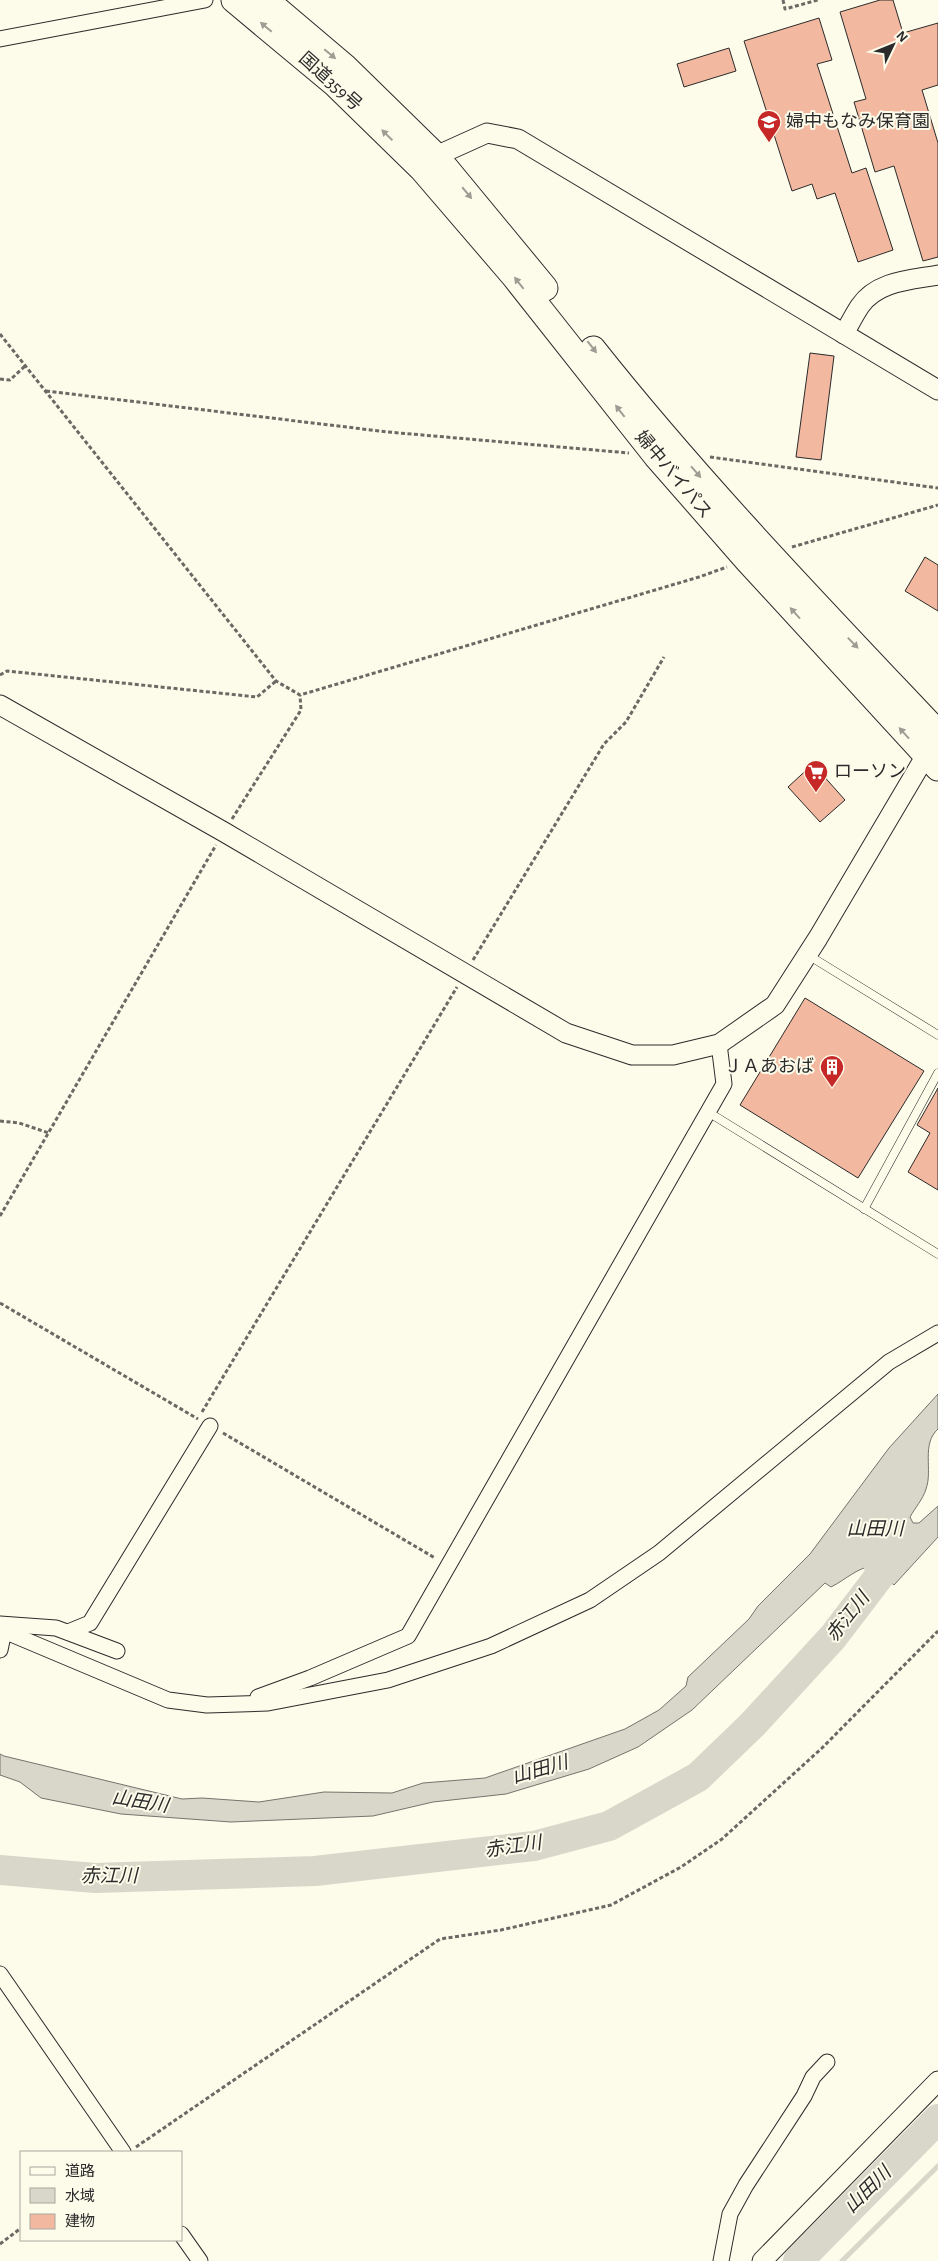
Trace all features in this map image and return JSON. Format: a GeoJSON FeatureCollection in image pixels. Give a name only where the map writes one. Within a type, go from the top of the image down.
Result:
{"type":"FeatureCollection","features":[{"type":"Feature","properties":{"kind":"highway","name":"国道359号"},"geometry":{"type":"LineString","coordinates":[[234,0],[429,163]]}},
{"type":"Feature","properties":{"kind":"highway","name":"国道359号"},"geometry":{"type":"LineString","coordinates":[[266,0],[344,66],[429,163]]}},
{"type":"Feature","properties":{"kind":"highway","name":"婦中バイパス"},"geometry":{"type":"LineString","coordinates":[[429,163],[668,455],[757,557],[935,748]]}},
{"type":"Feature","properties":{"kind":"street"},"geometry":{"type":"LineString","coordinates":[[0,39],[205,0]]}},
{"type":"Feature","properties":{"kind":"street"},"geometry":{"type":"LineString","coordinates":[[429,163],[487,134],[518,139],[938,390]]}},
{"type":"Feature","properties":{"kind":"street"},"geometry":{"type":"LineString","coordinates":[[844,334],[860,305],[875,291],[891,284],[938,275]]}},
{"type":"Feature","properties":{"kind":"street"},"geometry":{"type":"LineString","coordinates":[[0,705],[224,832],[566,1033],[632,1056],[673,1055],[719,1044],[775,1005],[808,955],[935,748]]}},
{"type":"Feature","properties":{"kind":"street"},"geometry":{"type":"LineString","coordinates":[[239,1704],[310,1678],[408,1636],[724,1084],[719,1044]]}},
{"type":"Feature","properties":{"kind":"street"},"geometry":{"type":"LineString","coordinates":[[0,1650],[4,1632],[168,1700],[207,1705],[268,1702],[388,1680],[491,1646],[590,1600],[659,1553],[889,1362],[938,1333]]}},
{"type":"Feature","properties":{"kind":"street"},"geometry":{"type":"LineString","coordinates":[[68,1632],[90,1623],[204,1423]]}},
{"type":"Feature","properties":{"kind":"street"},"geometry":{"type":"LineString","coordinates":[[0,1624],[56,1628],[117,1651]]}},
{"type":"Feature","properties":{"kind":"street"},"geometry":{"type":"LineString","coordinates":[[0,1974],[122,2151]]}},
{"type":"Feature","properties":{"kind":"street"},"geometry":{"type":"LineString","coordinates":[[721,2261],[730,2214],[746,2185],[804,2096],[812,2077],[826,2062]]}},
{"type":"Feature","properties":{"kind":"street"},"geometry":{"type":"LineString","coordinates":[[762,2261],[938,2081]]}},
{"type":"Feature","properties":{"kind":"street"},"geometry":{"type":"LineString","coordinates":[[182,2235],[200,2261]]}},
{"type":"Feature","properties":{"kind":"lane"},"geometry":{"type":"LineString","coordinates":[[808,955],[938,1035]]}},
{"type":"Feature","properties":{"kind":"lane"},"geometry":{"type":"LineString","coordinates":[[864,1209],[938,1073]]}},
{"type":"Feature","properties":{"kind":"lane"},"geometry":{"type":"LineString","coordinates":[[708,1112],[938,1254]]}},
{"type":"Feature","properties":{"kind":"path"},"geometry":{"type":"LineString","coordinates":[[783,0],[785,9],[818,0]]}},
{"type":"Feature","properties":{"kind":"path"},"geometry":{"type":"LineString","coordinates":[[0,334],[276,681],[300,695],[699,577],[757,557],[938,505]]}},
{"type":"Feature","properties":{"kind":"path"},"geometry":{"type":"LineString","coordinates":[[0,379],[10,380],[25,366]]}},
{"type":"Feature","properties":{"kind":"path"},"geometry":{"type":"LineString","coordinates":[[45,391],[388,432],[668,455],[938,488]]}},
{"type":"Feature","properties":{"kind":"path"},"geometry":{"type":"LineString","coordinates":[[204,1423],[465,973],[604,744],[626,722],[664,656]]}},
{"type":"Feature","properties":{"kind":"path"},"geometry":{"type":"LineString","coordinates":[[0,675],[7,671],[258,697],[276,681]]}},
{"type":"Feature","properties":{"kind":"path"},"geometry":{"type":"LineString","coordinates":[[0,1216],[224,832],[301,710],[300,695]]}},
{"type":"Feature","properties":{"kind":"path"},"geometry":{"type":"LineString","coordinates":[[0,1121],[19,1123],[49,1133]]}},
{"type":"Feature","properties":{"kind":"path"},"geometry":{"type":"LineString","coordinates":[[130,2151],[440,1939],[501,1930],[611,1905],[681,1868],[722,1839],[822,1748],[938,1631]]}},
{"type":"Feature","properties":{"kind":"path"},"geometry":{"type":"LineString","coordinates":[[0,2244],[20,2229]]}},
{"type":"Feature","properties":{"kind":"water","name":"山田川"},"geometry":{"type":"Polygon","coordinates":[[[938,1394],[938,1429],[930,1442],[928,1482],[923,1496],[910,1517],[913,1523],[919,1523],[938,1506],[938,1537],[894,1585],[872,1566],[856,1572],[831,1587],[825,1583],[692,1710],[638,1747],[589,1769],[506,1794],[433,1802],[373,1816],[231,1822],[121,1814],[41,1798],[20,1782],[0,1775],[0,1754],[182,1799],[202,1798],[259,1802],[324,1792],[392,1793],[423,1783],[485,1778],[625,1729],[659,1710],[686,1686],[688,1677],[749,1619],[758,1606],[810,1554],[889,1448],[938,1394]]]}},
{"type":"Feature","properties":{"kind":"building"},"geometry":{"type":"Polygon","coordinates":[[[880,0],[893,0],[903,33],[938,23],[938,85],[922,90],[938,143],[938,257],[923,261],[894,166],[875,172],[854,102],[866,99],[840,12],[880,0]]]}},
{"type":"Feature","properties":{"kind":"building"},"geometry":{"type":"Polygon","coordinates":[[[819,18],[832,60],[817,64],[852,173],[866,168],[893,250],[858,262],[835,193],[817,199],[812,184],[792,191],[744,41],[819,18]]]}},
{"type":"Feature","properties":{"kind":"building"},"geometry":{"type":"Polygon","coordinates":[[[729,48],[736,71],[684,87],[677,64],[729,48]]]}},
{"type":"Feature","properties":{"kind":"building"},"geometry":{"type":"Polygon","coordinates":[[[810,353],[834,356],[821,460],[796,457],[810,353]]]}},
{"type":"Feature","properties":{"kind":"building"},"geometry":{"type":"Polygon","coordinates":[[[925,557],[938,565],[938,611],[905,591],[925,557]]]}},
{"type":"Feature","properties":{"kind":"building","name":"ローソン"},"geometry":{"type":"Polygon","coordinates":[[[813,764],[845,800],[820,822],[788,787],[813,764]]]}},
{"type":"Feature","properties":{"kind":"building","name":"ＪＡあおば"},"geometry":{"type":"Polygon","coordinates":[[[805,998],[924,1071],[858,1178],[740,1105],[805,998]]]}},
{"type":"Feature","properties":{"kind":"building"},"geometry":{"type":"Polygon","coordinates":[[[938,1088],[938,1190],[908,1172],[930,1133],[917,1125],[938,1088]]]}},
{"type":"Feature","properties":{"kind":"waterway","name":"赤江川"},"geometry":{"type":"LineString","coordinates":[[0,1870],[95,1878],[315,1871],[534,1846],[609,1826],[698,1777],[752,1725],[833,1637],[881,1574],[870,1535]]}},
{"type":"Feature","properties":{"kind":"waterway","name":"山田川"},"geometry":{"type":"LineString","coordinates":[[798,2261],[938,2119]]}},
{"type":"Feature","properties":{"kind":"waterway"},"geometry":{"type":"LineString","coordinates":[[842,2261],[938,2166]]}},
{"type":"Feature","properties":{"kind":"place","name":"婦中もなみ保育園"},"geometry":{"type":"Point","coordinates":[769,143]}},
{"type":"Feature","properties":{"kind":"place","name":"ローソン"},"geometry":{"type":"Point","coordinates":[816,793]}},
{"type":"Feature","properties":{"kind":"place","name":"ＪＡあおば"},"geometry":{"type":"Point","coordinates":[832,1088]}}]}
